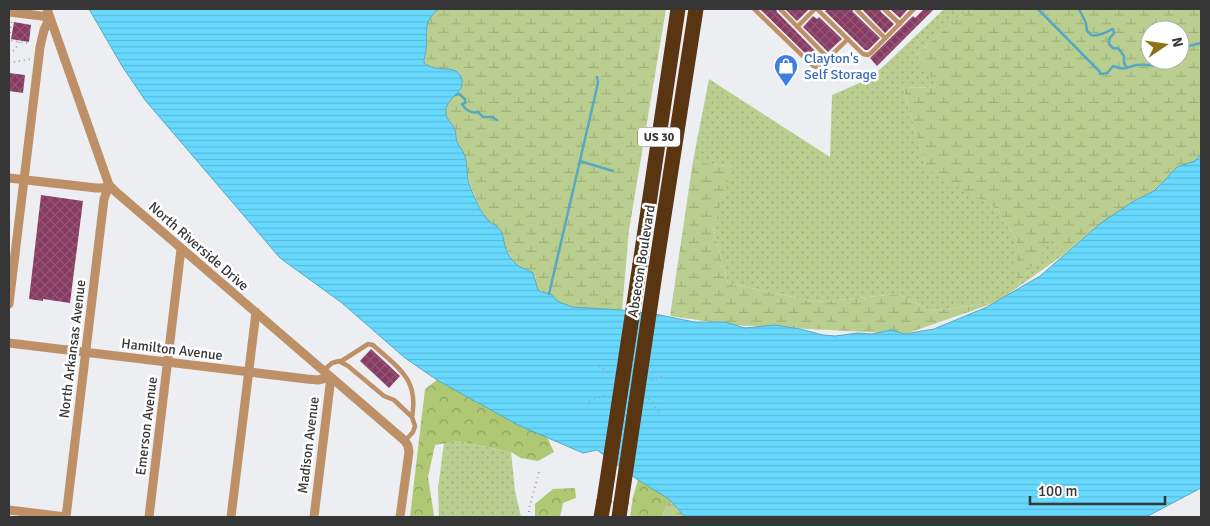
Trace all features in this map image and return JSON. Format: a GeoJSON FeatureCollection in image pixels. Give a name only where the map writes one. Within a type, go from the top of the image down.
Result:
{"type":"FeatureCollection","features":[{"type":"Feature","properties":{"kind":"highway","name":"Absecon Boulevard"},"geometry":{"type":"LineString","coordinates":[[601,517],[678,9]]}},
{"type":"Feature","properties":{"kind":"highway","name":"Absecon Boulevard"},"geometry":{"type":"LineString","coordinates":[[620,510],[696,10]]}},
{"type":"Feature","properties":{"kind":"street"},"geometry":{"type":"LineString","coordinates":[[9,304],[38,60],[48,13],[10,16]]}},
{"type":"Feature","properties":{"kind":"street","name":"North Riverside Drive"},"geometry":{"type":"LineString","coordinates":[[48,13],[109,185],[405,441]]}},
{"type":"Feature","properties":{"kind":"street"},"geometry":{"type":"LineString","coordinates":[[9,178],[96,188],[103,188],[109,185]]}},
{"type":"Feature","properties":{"kind":"street","name":"North Arkansas Avenue"},"geometry":{"type":"LineString","coordinates":[[66,517],[104,200],[109,185]]}},
{"type":"Feature","properties":{"kind":"street","name":"Emerson Avenue"},"geometry":{"type":"LineString","coordinates":[[149,517],[181,249]]}},
{"type":"Feature","properties":{"kind":"street"},"geometry":{"type":"LineString","coordinates":[[231,517],[256,312]]}},
{"type":"Feature","properties":{"kind":"street","name":"Hamilton Avenue"},"geometry":{"type":"LineString","coordinates":[[9,343],[312,380],[331,377]]}},
{"type":"Feature","properties":{"kind":"street","name":"Madison Avenue"},"geometry":{"type":"LineString","coordinates":[[314,517],[331,377]]}},
{"type":"Feature","properties":{"kind":"street"},"geometry":{"type":"LineString","coordinates":[[400,517],[408,452],[408,446],[405,441]]}},
{"type":"Feature","properties":{"kind":"street"},"geometry":{"type":"LineString","coordinates":[[9,510],[66,517]]}},
{"type":"Feature","properties":{"kind":"lane"},"geometry":{"type":"LineString","coordinates":[[754,9],[816,67],[820,66],[848,39]]}},
{"type":"Feature","properties":{"kind":"lane"},"geometry":{"type":"LineString","coordinates":[[780,9],[828,58]]}},
{"type":"Feature","properties":{"kind":"lane"},"geometry":{"type":"LineString","coordinates":[[797,27],[816,9],[863,54],[868,54],[914,9]]}},
{"type":"Feature","properties":{"kind":"lane"},"geometry":{"type":"LineString","coordinates":[[856,9],[885,38]]}},
{"type":"Feature","properties":{"kind":"lane"},"geometry":{"type":"LineString","coordinates":[[884,9],[900,24]]}},
{"type":"Feature","properties":{"kind":"lane"},"geometry":{"type":"LineString","coordinates":[[323,370],[332,363],[340,362],[368,344],[373,345],[405,374],[411,388],[414,404],[412,417],[415,426],[413,432],[405,441]]}},
{"type":"Feature","properties":{"kind":"lane"},"geometry":{"type":"LineString","coordinates":[[340,362],[348,366],[384,396],[394,400],[412,417]]}},
{"type":"Feature","properties":{"kind":"path"},"geometry":{"type":"LineString","coordinates":[[10,16],[10,40],[31,44]]}},
{"type":"Feature","properties":{"kind":"path"},"geometry":{"type":"LineString","coordinates":[[9,54],[13,52],[19,42]]}},
{"type":"Feature","properties":{"kind":"path"},"geometry":{"type":"LineString","coordinates":[[9,63],[29,59],[38,60]]}},
{"type":"Feature","properties":{"kind":"path"},"geometry":{"type":"LineString","coordinates":[[529,517],[539,472]]}},
{"type":"Feature","properties":{"kind":"green space"},"geometry":{"type":"Polygon","coordinates":[[[439,9],[666,9],[629,230],[622,310],[572,307],[557,301],[551,294],[537,290],[535,276],[525,269],[519,268],[513,261],[504,244],[503,235],[499,228],[485,217],[470,185],[466,162],[458,144],[454,127],[446,117],[445,110],[448,101],[459,92],[452,69],[433,68],[424,63],[428,23],[430,18],[439,9]]]}},
{"type":"Feature","properties":{"kind":"green space"},"geometry":{"type":"Polygon","coordinates":[[[944,9],[968,9],[917,54],[938,88],[903,87],[925,165],[997,209],[1017,240],[1018,285],[1052,239],[1063,255],[997,302],[931,311],[898,294],[816,302],[728,283],[713,228],[732,167],[693,161],[709,79],[830,157],[832,95],[871,78],[944,9]]]}},
{"type":"Feature","properties":{"kind":"green space"},"geometry":{"type":"Polygon","coordinates":[[[968,9],[1201,9],[1201,154],[1195,161],[1177,167],[1154,191],[1134,201],[1101,223],[1063,255],[1052,240],[1017,286],[1017,240],[997,209],[926,169],[903,87],[937,88],[917,54],[968,9]]]}},
{"type":"Feature","properties":{"kind":"green space"},"geometry":{"type":"Polygon","coordinates":[[[693,161],[733,167],[713,228],[728,283],[816,302],[898,294],[931,311],[997,302],[905,334],[733,325],[670,316],[693,161]]]}},
{"type":"Feature","properties":{"kind":"green space"},"geometry":{"type":"Polygon","coordinates":[[[437,380],[518,425],[547,437],[554,452],[538,461],[521,458],[511,452],[458,441],[435,445],[428,477],[434,515],[432,517],[410,517],[425,389],[437,380]]]}},
{"type":"Feature","properties":{"kind":"green space"},"geometry":{"type":"Polygon","coordinates":[[[458,441],[511,452],[515,491],[521,517],[439,517],[438,488],[444,443],[458,441]]]}},
{"type":"Feature","properties":{"kind":"green space"},"geometry":{"type":"Polygon","coordinates":[[[638,480],[669,499],[662,517],[630,517],[638,480]]]}},
{"type":"Feature","properties":{"kind":"green space"},"geometry":{"type":"Polygon","coordinates":[[[575,488],[576,498],[563,503],[560,517],[535,517],[535,504],[553,489],[575,488]]]}},
{"type":"Feature","properties":{"kind":"green space"},"geometry":{"type":"Polygon","coordinates":[[[669,499],[685,517],[662,517],[669,499]]]}},
{"type":"Feature","properties":{"kind":"water"},"geometry":{"type":"Polygon","coordinates":[[[89,9],[439,9],[430,18],[428,23],[424,63],[434,68],[455,70],[461,77],[461,87],[448,103],[446,115],[454,128],[457,142],[463,151],[469,184],[475,199],[486,218],[501,231],[506,250],[512,260],[518,266],[533,273],[538,290],[551,294],[557,301],[572,307],[622,310],[694,322],[725,322],[745,328],[775,325],[835,336],[858,333],[872,334],[891,330],[905,334],[934,329],[987,307],[1040,276],[1101,223],[1134,201],[1154,191],[1177,167],[1195,161],[1201,154],[1201,488],[1146,517],[685,517],[669,499],[638,480],[597,450],[583,453],[518,425],[437,380],[405,358],[342,303],[280,258],[145,100],[122,66],[89,9]]]}},
{"type":"Feature","properties":{"kind":"building"},"geometry":{"type":"Polygon","coordinates":[[[760,9],[776,9],[822,58],[814,62],[760,9]]]}},
{"type":"Feature","properties":{"kind":"building"},"geometry":{"type":"Polygon","coordinates":[[[785,9],[806,9],[808,10],[797,21],[785,9]]]}},
{"type":"Feature","properties":{"kind":"building"},"geometry":{"type":"Polygon","coordinates":[[[828,9],[852,9],[880,38],[868,50],[865,50],[825,11],[828,9]]]}},
{"type":"Feature","properties":{"kind":"building"},"geometry":{"type":"Polygon","coordinates":[[[862,9],[880,9],[894,24],[885,33],[862,9]]]}},
{"type":"Feature","properties":{"kind":"building"},"geometry":{"type":"Polygon","coordinates":[[[890,9],[906,9],[907,10],[900,18],[890,9]]]}},
{"type":"Feature","properties":{"kind":"building"},"geometry":{"type":"Polygon","coordinates":[[[924,9],[934,9],[877,66],[870,58],[913,16],[915,18],[924,9]]]}},
{"type":"Feature","properties":{"kind":"building"},"geometry":{"type":"Polygon","coordinates":[[[813,16],[817,19],[819,17],[842,39],[828,52],[803,27],[813,16]]]}},
{"type":"Feature","properties":{"kind":"building"},"geometry":{"type":"Polygon","coordinates":[[[14,22],[31,25],[29,42],[11,39],[14,22]]]}},
{"type":"Feature","properties":{"kind":"building"},"geometry":{"type":"Polygon","coordinates":[[[9,73],[25,75],[23,93],[9,91],[9,73]]]}},
{"type":"Feature","properties":{"kind":"building"},"geometry":{"type":"Polygon","coordinates":[[[41,195],[83,201],[70,303],[29,299],[41,195]]]}},
{"type":"Feature","properties":{"kind":"building"},"geometry":{"type":"Polygon","coordinates":[[[371,349],[400,376],[389,388],[360,361],[371,349]]]}},
{"type":"Feature","properties":{"kind":"waterway"},"geometry":{"type":"LineString","coordinates":[[1038,9],[1100,74],[1108,73],[1113,66],[1123,68],[1140,65]]}},
{"type":"Feature","properties":{"kind":"waterway"},"geometry":{"type":"LineString","coordinates":[[1079,9],[1086,23],[1087,31],[1091,35],[1099,35],[1113,29],[1114,33],[1109,39],[1109,44],[1113,48],[1118,48],[1124,56],[1124,63],[1127,68]]}},
{"type":"Feature","properties":{"kind":"waterway"},"geometry":{"type":"LineString","coordinates":[[1190,46],[1201,43]]}},
{"type":"Feature","properties":{"kind":"waterway"},"geometry":{"type":"LineString","coordinates":[[549,294],[598,83],[597,77]]}},
{"type":"Feature","properties":{"kind":"waterway"},"geometry":{"type":"LineString","coordinates":[[456,95],[459,94],[465,99],[465,103],[462,104],[469,111],[478,112],[483,117],[492,117],[497,120]]}},
{"type":"Feature","properties":{"kind":"waterway"},"geometry":{"type":"LineString","coordinates":[[580,161],[613,171]]}},
{"type":"Feature","properties":{"kind":"place","name":"Clayton's Self Storage"},"geometry":{"type":"Point","coordinates":[786,87]}}]}
